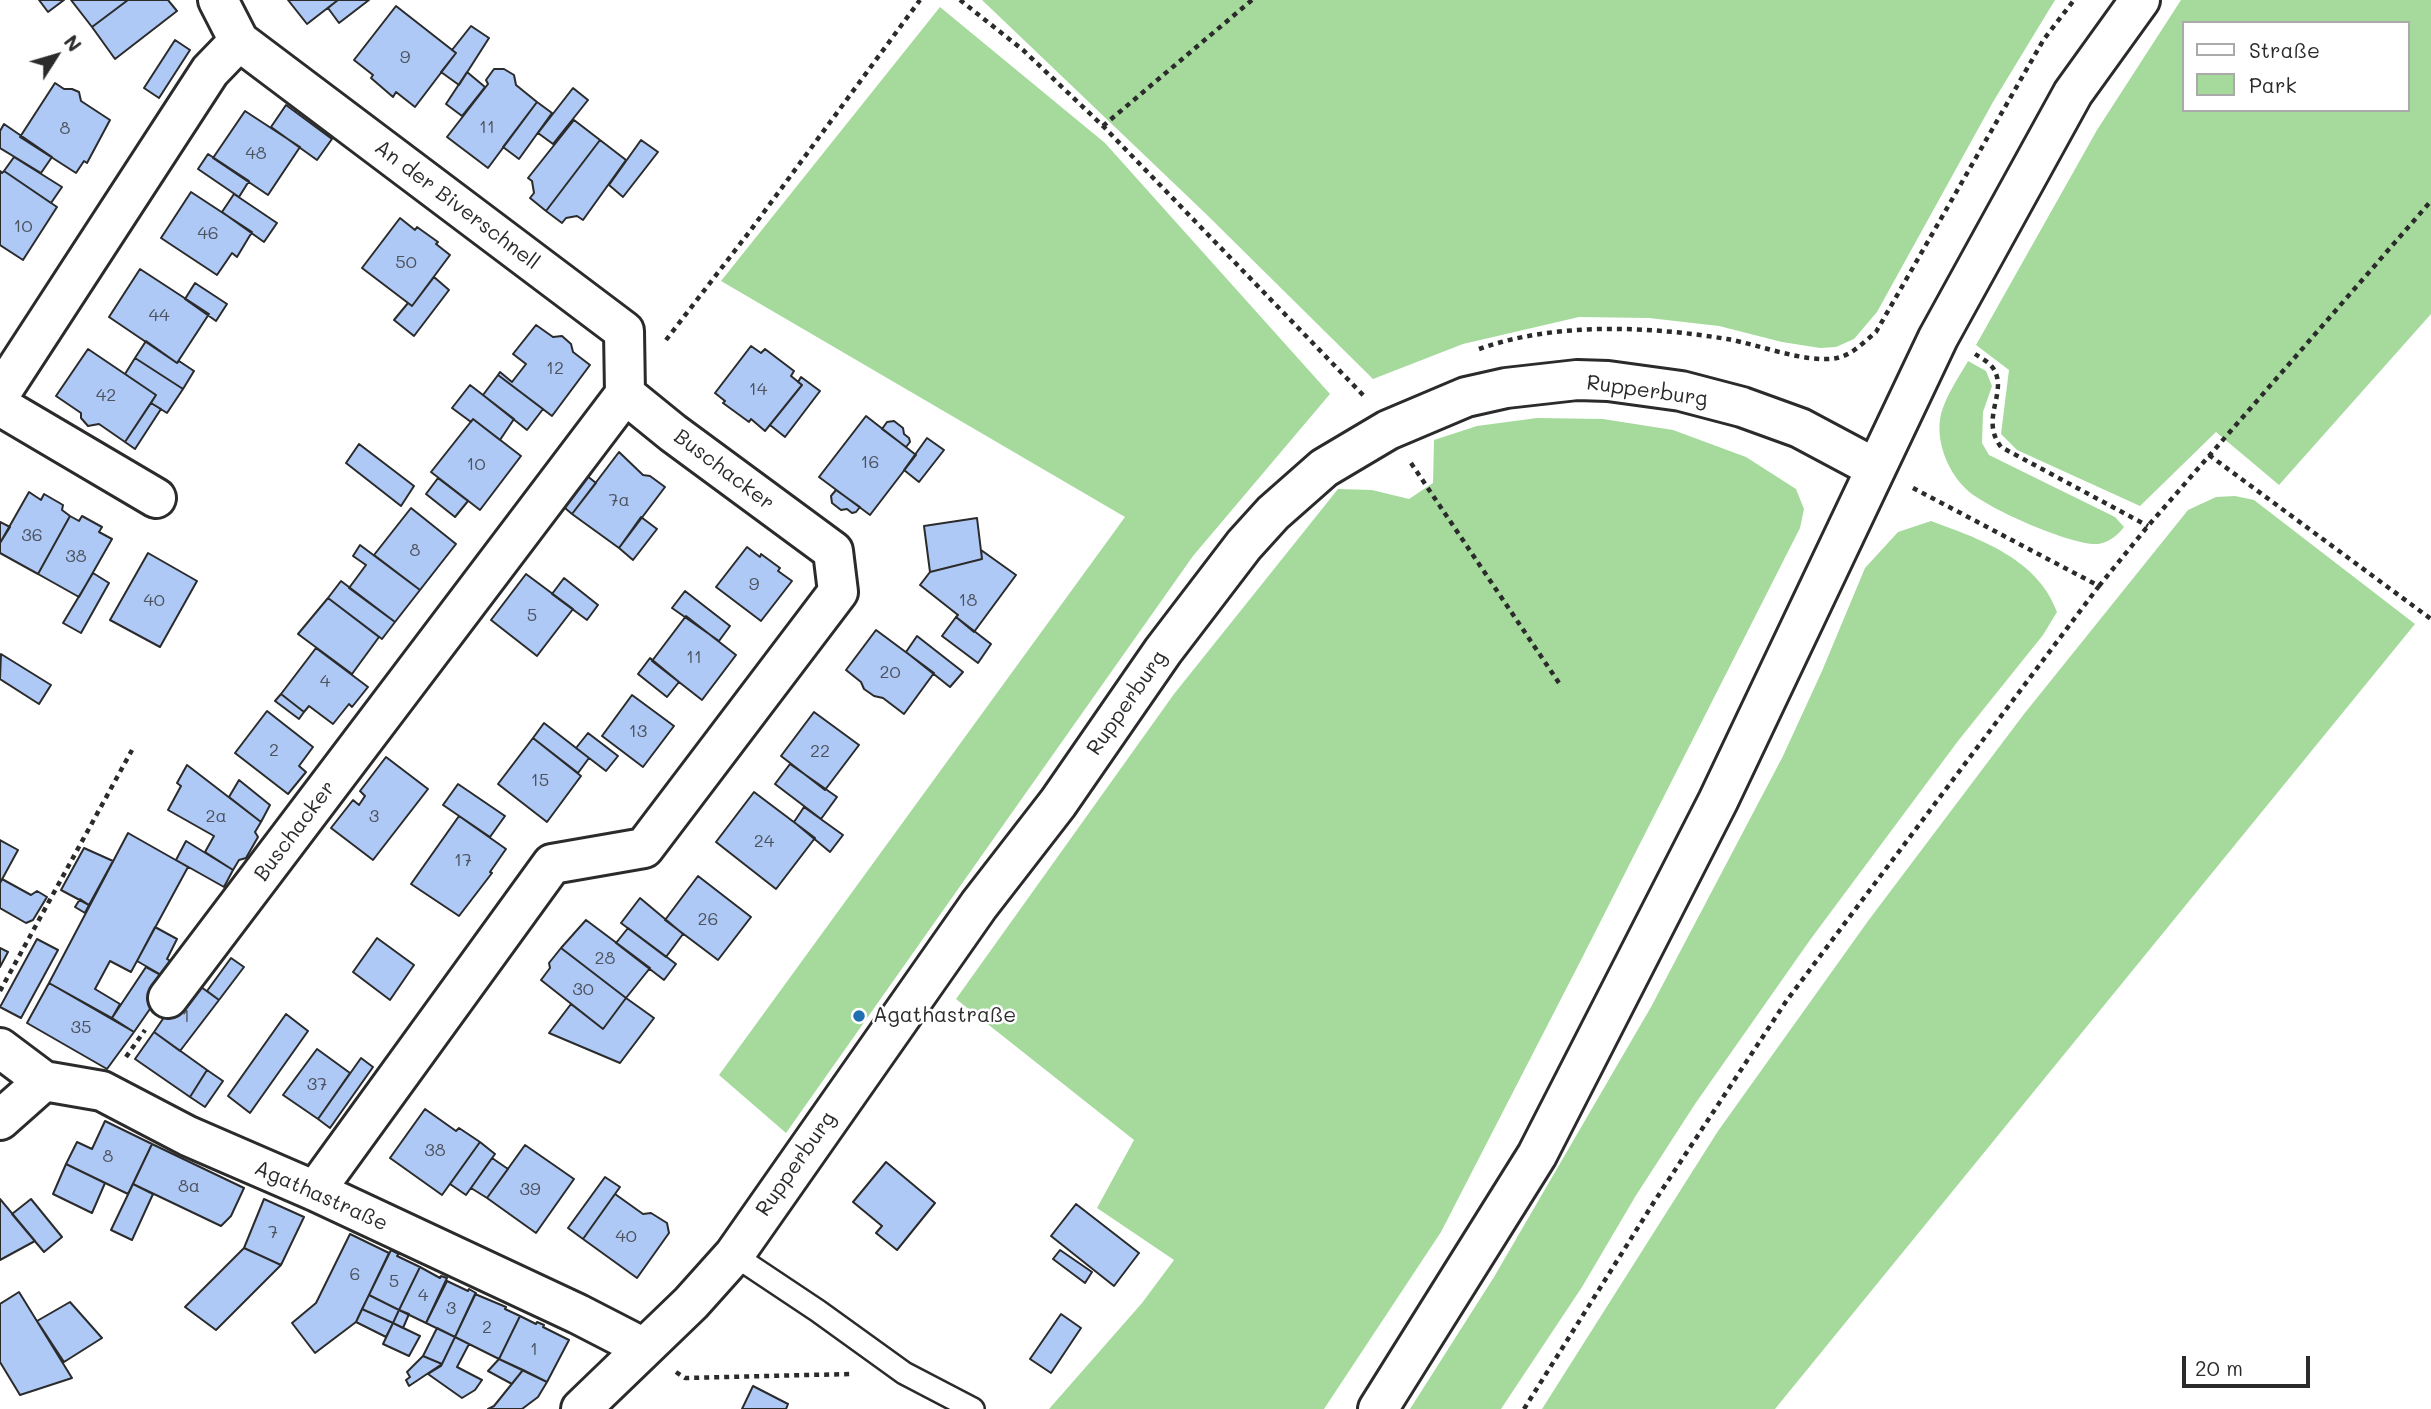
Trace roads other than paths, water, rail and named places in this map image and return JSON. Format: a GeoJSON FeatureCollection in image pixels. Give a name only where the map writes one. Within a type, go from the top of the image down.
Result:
{"type":"FeatureCollection","features":[{"type":"Feature","properties":{"kind":"street","name":"An der Biverschnell"},"geometry":{"type":"LineString","coordinates":[[218,0],[239,41],[624,331],[625,394]]}},
{"type":"Feature","properties":{"kind":"street"},"geometry":{"type":"LineString","coordinates":[[1378,1409],[1537,1155],[1718,801],[1938,338],[2073,93],[2140,0]]}},
{"type":"Feature","properties":{"kind":"street"},"geometry":{"type":"LineString","coordinates":[[0,394],[210,71],[239,41]]}},
{"type":"Feature","properties":{"kind":"street","name":"Rupperburg"},"geometry":{"type":"LineString","coordinates":[[581,1409],[691,1303],[734,1255],[979,905],[1058,803],[1163,651],[1244,545],[1273,513],[1324,468],[1388,430],[1466,397],[1548,382],[1608,381],[1681,391],[1742,407],[1800,428],[1875,468]]}},
{"type":"Feature","properties":{"kind":"street","name":"Buschacker"},"geometry":{"type":"LineString","coordinates":[[168,998],[625,394],[673,433],[834,551],[838,592],[644,848],[552,864],[315,1191]]}},
{"type":"Feature","properties":{"kind":"street"},"geometry":{"type":"LineString","coordinates":[[0,406],[156,498]]}},
{"type":"Feature","properties":{"kind":"street","name":"Agathastraße"},"geometry":{"type":"LineString","coordinates":[[0,1048],[44,1081],[102,1091],[188,1136],[315,1191],[578,1314],[644,1348]]}},
{"type":"Feature","properties":{"kind":"street"},"geometry":{"type":"LineString","coordinates":[[0,1120],[44,1081]]}},
{"type":"Feature","properties":{"kind":"lane"},"geometry":{"type":"LineString","coordinates":[[734,1255],[904,1373],[973,1409]]}},
{"type":"Feature","properties":{"kind":"place","name":"Agathastraße"},"geometry":{"type":"Point","coordinates":[859,1016]}}]}
